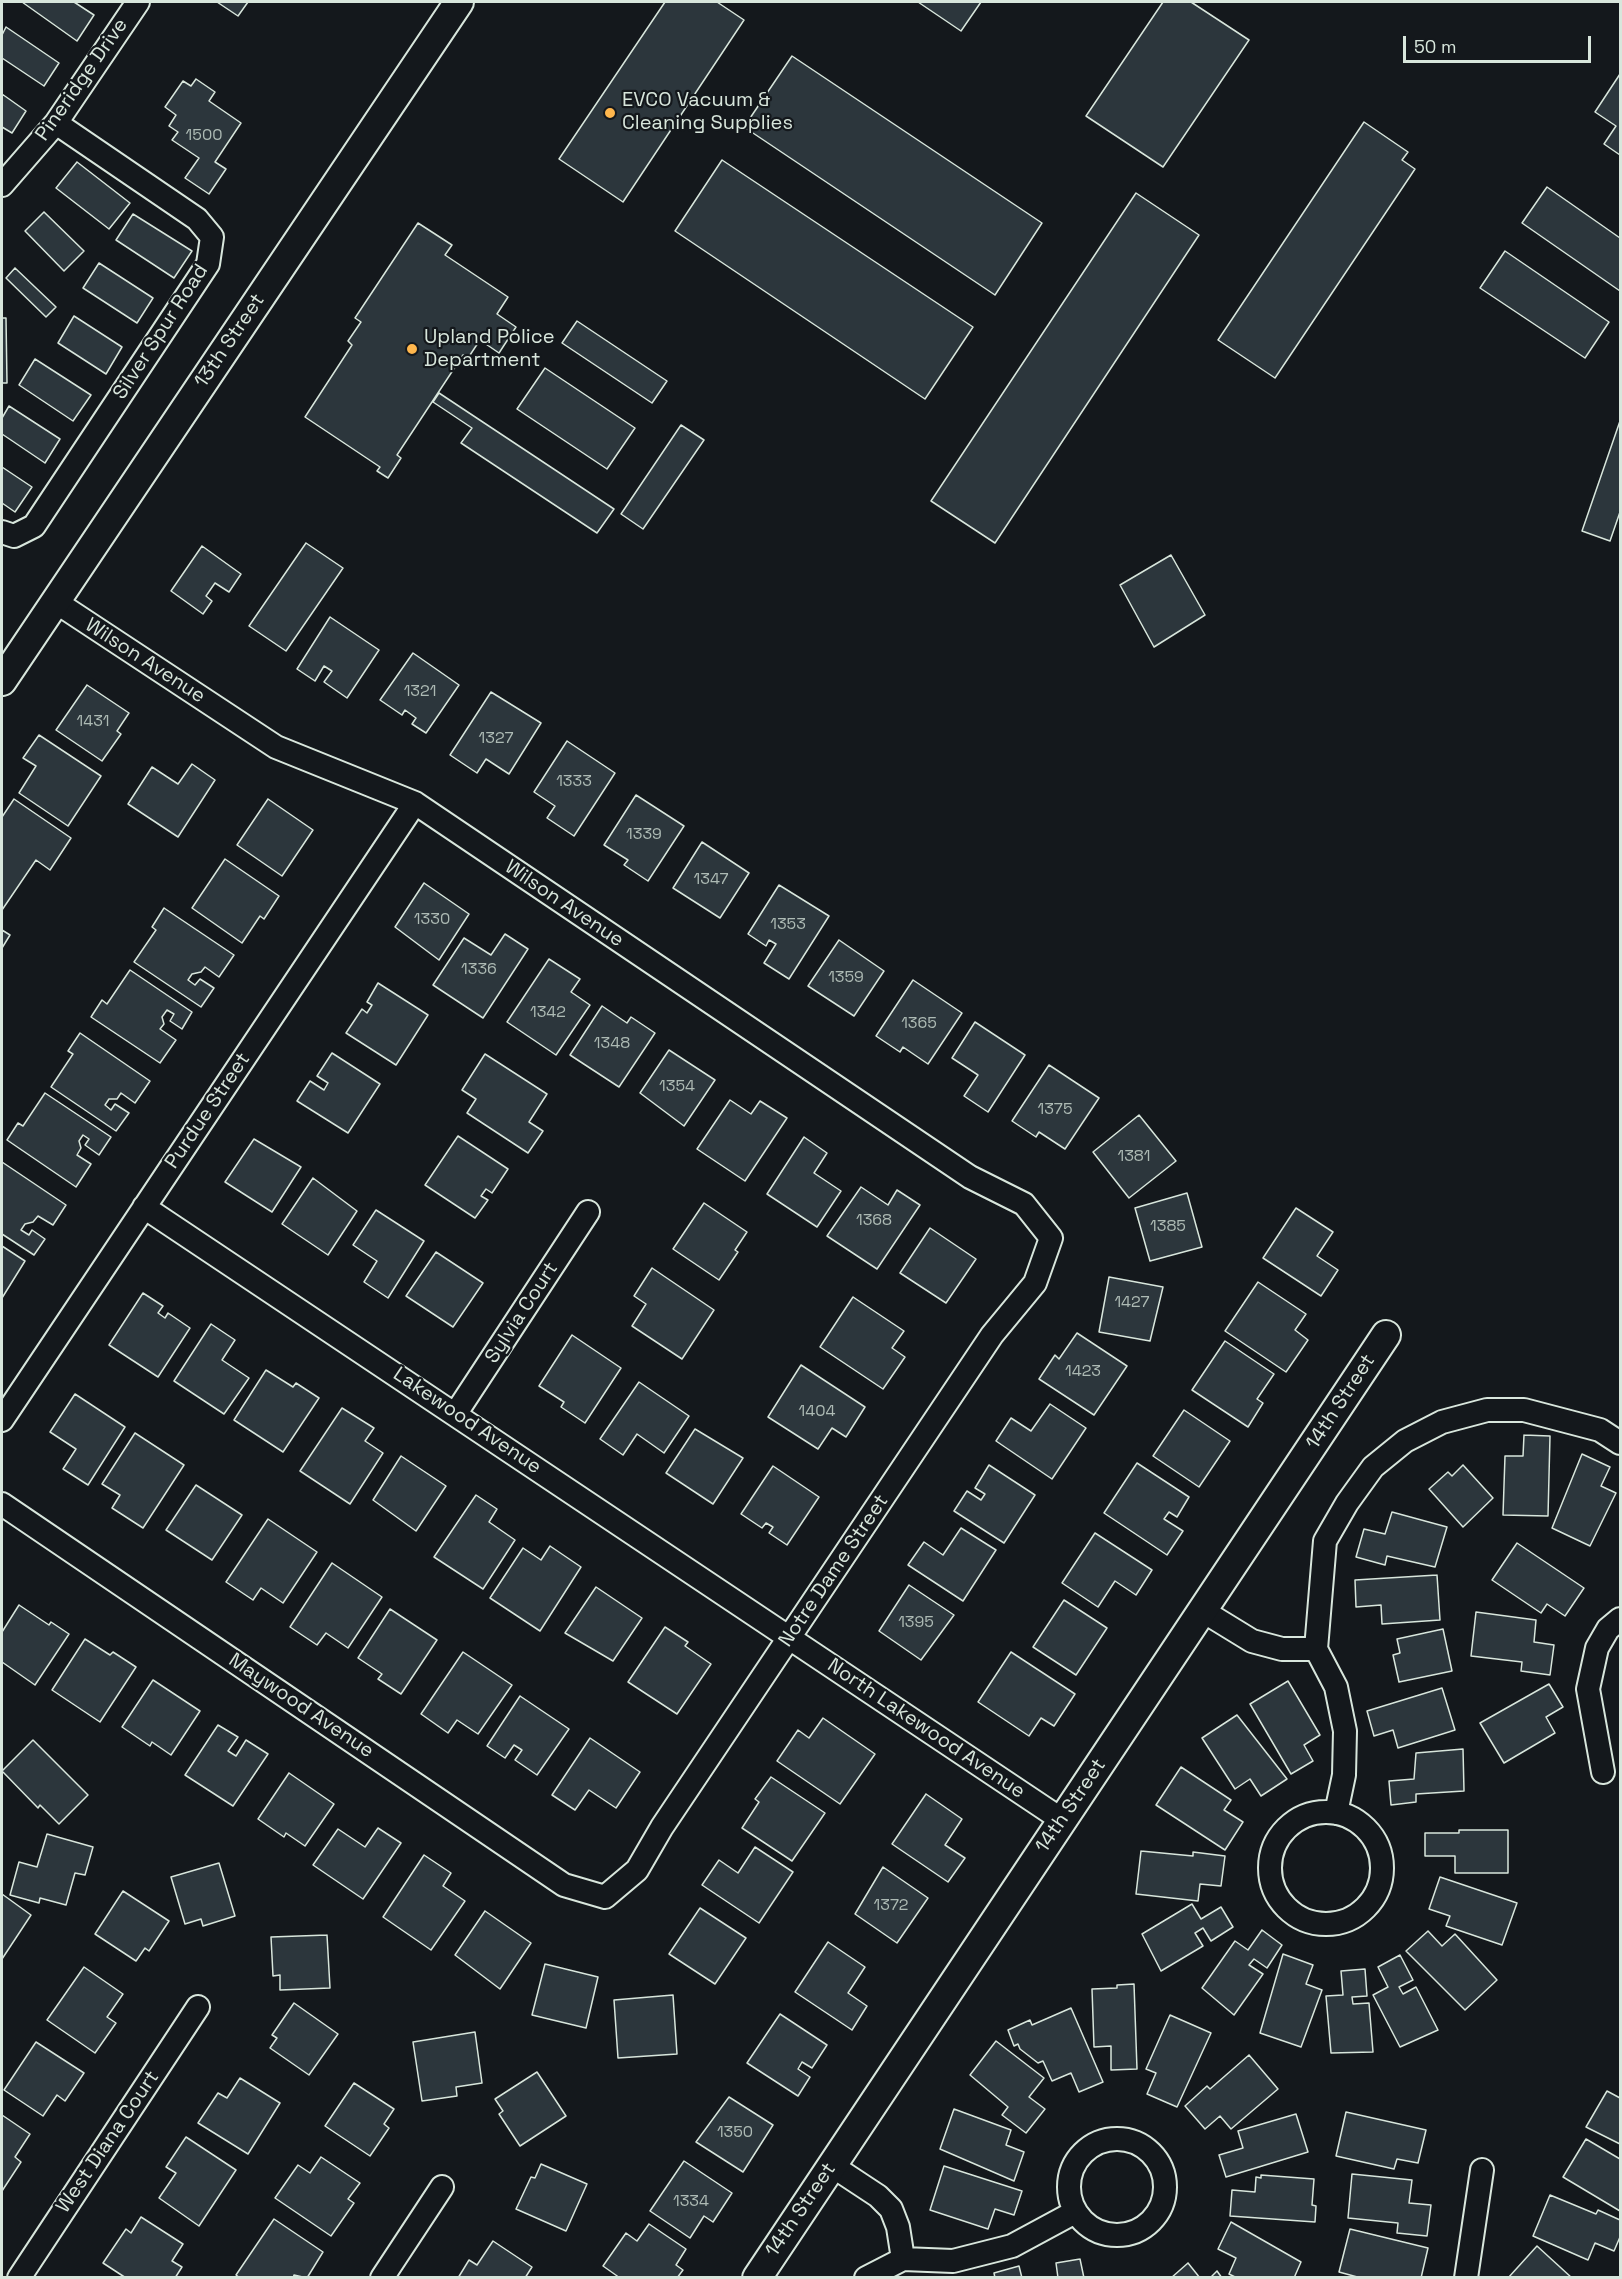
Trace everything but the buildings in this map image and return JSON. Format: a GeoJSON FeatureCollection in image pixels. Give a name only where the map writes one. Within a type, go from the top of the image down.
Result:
{"type":"FeatureCollection","features":[{"type":"Feature","properties":{"kind":"street","name":"Pineridge Drive"},"geometry":{"type":"LineString","coordinates":[[2,185],[56,123],[138,2]]}},
{"type":"Feature","properties":{"kind":"street","name":"13th Street"},"geometry":{"type":"LineString","coordinates":[[2,681],[459,2]]}},
{"type":"Feature","properties":{"kind":"street","name":"Silver Spur Road"},"geometry":{"type":"LineString","coordinates":[[2,532],[14,536],[34,526],[208,264],[212,237],[197,219],[56,123]]}},
{"type":"Feature","properties":{"kind":"street","name":"Wilson Avenue"},"geometry":{"type":"LineString","coordinates":[[56,602],[276,747],[415,803],[970,1177],[1024,1204],[1051,1238]]}},
{"type":"Feature","properties":{"kind":"street","name":"Purdue Street"},"geometry":{"type":"LineString","coordinates":[[2,1420],[415,803]]}},
{"type":"Feature","properties":{"kind":"street","name":"Lakewood Avenue"},"geometry":{"type":"LineString","coordinates":[[144,1207],[790,1637]]}},
{"type":"Feature","properties":{"kind":"street","name":"Sylvia Court"},"geometry":{"type":"LineString","coordinates":[[456,1413],[588,1212]]}},
{"type":"Feature","properties":{"kind":"street","name":"Notre Dame Street"},"geometry":{"type":"LineString","coordinates":[[605,1897],[636,1870],[992,1335],[1035,1282],[1051,1238]]}},
{"type":"Feature","properties":{"kind":"street","name":"14th Street"},"geometry":{"type":"LineString","coordinates":[[757,2277],[1386,1335]]}},
{"type":"Feature","properties":{"kind":"street"},"geometry":{"type":"LineString","coordinates":[[1336,1813],[1344,1775],[1345,1731],[1336,1687],[1316,1649],[1326,1542],[1347,1503],[1373,1467],[1405,1441],[1442,1422],[1487,1410],[1524,1410],[1600,1430],[1620,1443]]}},
{"type":"Feature","properties":{"kind":"street","name":"Maywood Avenue"},"geometry":{"type":"LineString","coordinates":[[2,1504],[564,1885],[605,1897]]}},
{"type":"Feature","properties":{"kind":"street"},"geometry":{"type":"LineString","coordinates":[[1203,1611],[1252,1641],[1282,1649],[1316,1649]]}},
{"type":"Feature","properties":{"kind":"street"},"geometry":{"type":"LineString","coordinates":[[1603,1772],[1588,1689],[1597,1648],[1608,1629],[1620,1619]]}},
{"type":"Feature","properties":{"kind":"street","name":"North Lakewood Avenue"},"geometry":{"type":"LineString","coordinates":[[790,1637],[1062,1820]]}},
{"type":"Feature","properties":{"kind":"street"},"geometry":{"type":"LineString","coordinates":[[1314,1813],[1336,1813],[1357,1821],[1372,1836],[1381,1856],[1381,1878],[1373,1899],[1358,1914],[1338,1923],[1316,1923],[1295,1916],[1279,1900],[1271,1880],[1271,1858],[1279,1838],[1294,1822],[1314,1813]]}},
{"type":"Feature","properties":{"kind":"street","name":"West Diana Court"},"geometry":{"type":"LineString","coordinates":[[19,2277],[198,2007]]}},
{"type":"Feature","properties":{"kind":"street"},"geometry":{"type":"LineString","coordinates":[[1111,2139],[1130,2140],[1147,2149],[1160,2163],[1165,2181],[1164,2200],[1156,2217],[1142,2229],[1124,2236],[1105,2235],[1088,2226],[1075,2212],[1069,2194],[1070,2175],[1079,2158],[1093,2145],[1111,2139]]}},
{"type":"Feature","properties":{"kind":"street"},"geometry":{"type":"LineString","coordinates":[[831,2165],[878,2196],[891,2209],[898,2227],[903,2259]]}},
{"type":"Feature","properties":{"kind":"street"},"geometry":{"type":"LineString","coordinates":[[1466,2277],[1482,2170]]}},
{"type":"Feature","properties":{"kind":"street"},"geometry":{"type":"LineString","coordinates":[[382,2277],[442,2187]]}},
{"type":"Feature","properties":{"kind":"street"},"geometry":{"type":"LineString","coordinates":[[866,2277],[903,2259],[953,2261],[1012,2246],[1075,2212]]}},
{"type":"Feature","properties":{"kind":"place","name":"EVCO Vacuum & Cleaning Supplies"},"geometry":{"type":"Point","coordinates":[610,113]}},
{"type":"Feature","properties":{"kind":"place","name":"Upland Police Department"},"geometry":{"type":"Point","coordinates":[412,349]}}]}
